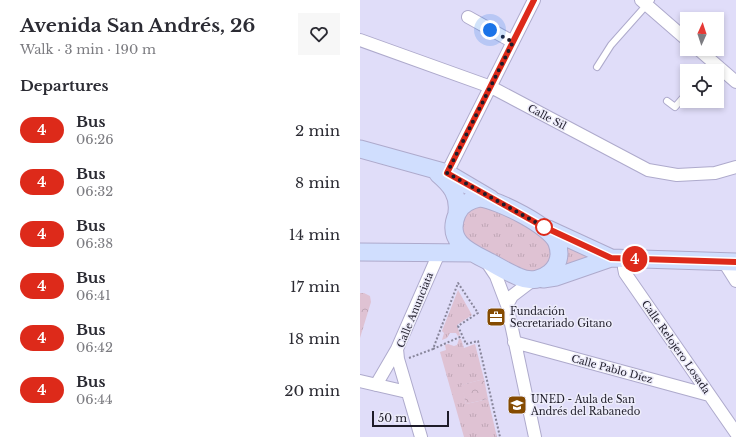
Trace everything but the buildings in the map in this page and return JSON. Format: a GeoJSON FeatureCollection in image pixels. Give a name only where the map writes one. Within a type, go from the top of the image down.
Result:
{"type":"FeatureCollection","features":[{"type":"Feature","properties":{"kind":"main road"},"geometry":{"type":"LineString","coordinates":[[360,149],[440,171],[542,226],[611,258],[730,262]]}},
{"type":"Feature","properties":{"kind":"main road"},"geometry":{"type":"LineString","coordinates":[[440,171],[455,192],[458,200],[454,234],[462,247],[519,277],[537,280],[556,277],[611,258]]}},
{"type":"Feature","properties":{"kind":"main road"},"geometry":{"type":"LineString","coordinates":[[457,212],[467,202],[473,199],[480,198],[495,201]]}},
{"type":"Feature","properties":{"kind":"main road"},"geometry":{"type":"LineString","coordinates":[[537,280],[554,271],[557,265],[558,250],[554,237],[542,226]]}},
{"type":"Feature","properties":{"kind":"main road"},"geometry":{"type":"LineString","coordinates":[[360,241],[443,241],[454,234]]}},
{"type":"Feature","properties":{"kind":"main road"},"geometry":{"type":"LineString","coordinates":[[360,252],[439,253],[478,256]]}},
{"type":"Feature","properties":{"kind":"street"},"geometry":{"type":"LineString","coordinates":[[440,171],[490,87],[534,0]]}},
{"type":"Feature","properties":{"kind":"street"},"geometry":{"type":"LineString","coordinates":[[646,2],[680,34]]}},
{"type":"Feature","properties":{"kind":"street"},"geometry":{"type":"LineString","coordinates":[[468,17],[513,42]]}},
{"type":"Feature","properties":{"kind":"street","name":"Calle Sil"},"geometry":{"type":"LineString","coordinates":[[360,40],[490,87],[648,170],[678,175],[715,173],[736,167]]}},
{"type":"Feature","properties":{"kind":"street"},"geometry":{"type":"LineString","coordinates":[[724,75],[736,82]]}},
{"type":"Feature","properties":{"kind":"street","name":"Calle Anunciata"},"geometry":{"type":"LineString","coordinates":[[421,437],[398,359],[397,349],[439,253]]}},
{"type":"Feature","properties":{"kind":"street"},"geometry":{"type":"LineString","coordinates":[[478,256],[496,276],[507,305],[535,437]]}},
{"type":"Feature","properties":{"kind":"street","name":"Calle Relojero Losada"},"geometry":{"type":"LineString","coordinates":[[628,259],[624,268],[625,274],[736,433]]}},
{"type":"Feature","properties":{"kind":"street"},"geometry":{"type":"LineString","coordinates":[[730,262],[736,281]]}},
{"type":"Feature","properties":{"kind":"street"},"geometry":{"type":"LineString","coordinates":[[507,305],[512,296],[537,280]]}},
{"type":"Feature","properties":{"kind":"street","name":"Calle Pablo Díez"},"geometry":{"type":"LineString","coordinates":[[514,342],[709,395]]}},
{"type":"Feature","properties":{"kind":"street"},"geometry":{"type":"LineString","coordinates":[[376,385],[397,349]]}},
{"type":"Feature","properties":{"kind":"street"},"geometry":{"type":"LineString","coordinates":[[360,381],[407,392]]}},
{"type":"Feature","properties":{"kind":"lane"},"geometry":{"type":"LineString","coordinates":[[597,67],[611,45],[646,2]]}},
{"type":"Feature","properties":{"kind":"lane"},"geometry":{"type":"LineString","coordinates":[[667,101],[675,107],[680,101]]}},
{"type":"Feature","properties":{"kind":"path"},"geometry":{"type":"LineString","coordinates":[[433,349],[458,283],[478,313],[458,326],[466,344],[478,341],[500,437]]}},
{"type":"Feature","properties":{"kind":"path"},"geometry":{"type":"LineString","coordinates":[[406,359],[462,336]]}},
{"type":"Feature","properties":{"kind":"green space"},"geometry":{"type":"Polygon","coordinates":[[[481,205],[517,220],[538,232],[549,241],[552,257],[543,270],[527,273],[472,245],[461,233],[461,227],[466,212],[481,205]]]}},
{"type":"Feature","properties":{"kind":"green space"},"geometry":{"type":"Polygon","coordinates":[[[564,240],[596,256],[563,270],[567,250],[564,240]]]}},
{"type":"Feature","properties":{"kind":"green space"},"geometry":{"type":"Polygon","coordinates":[[[458,290],[472,315],[457,325],[460,335],[458,336],[456,333],[450,333],[447,338],[442,340],[444,333],[442,331],[458,290]]]}},
{"type":"Feature","properties":{"kind":"green space"},"geometry":{"type":"Polygon","coordinates":[[[360,293],[370,296],[371,302],[360,338],[360,293]]]}},
{"type":"Feature","properties":{"kind":"green space"},"geometry":{"type":"Polygon","coordinates":[[[459,339],[461,339],[464,348],[475,344],[484,379],[462,385],[466,404],[488,399],[497,437],[464,437],[440,352],[446,350],[445,345],[457,345],[459,339]]]}},
{"type":"Feature","properties":{"kind":"green space"},"geometry":{"type":"Polygon","coordinates":[[[484,379],[488,399],[466,404],[461,385],[484,379]]]}},
{"type":"Feature","properties":{"kind":"bus line","name":"4"},"geometry":{"type":"LineString","coordinates":[[534,0],[447,173],[542,226],[611,258],[736,262]]}},
{"type":"Feature","properties":{"kind":"place","name":"Fundación Secretariado Gitano"},"geometry":{"type":"Point","coordinates":[496,317]}},
{"type":"Feature","properties":{"kind":"place","name":"UNED - Aula de San Andrés del Rabanedo"},"geometry":{"type":"Point","coordinates":[517,405]}},
{"type":"Feature","properties":{"kind":"route"},"geometry":{"type":"LineString","coordinates":[[490,30],[513,42],[447,173],[544,227]]}}]}
